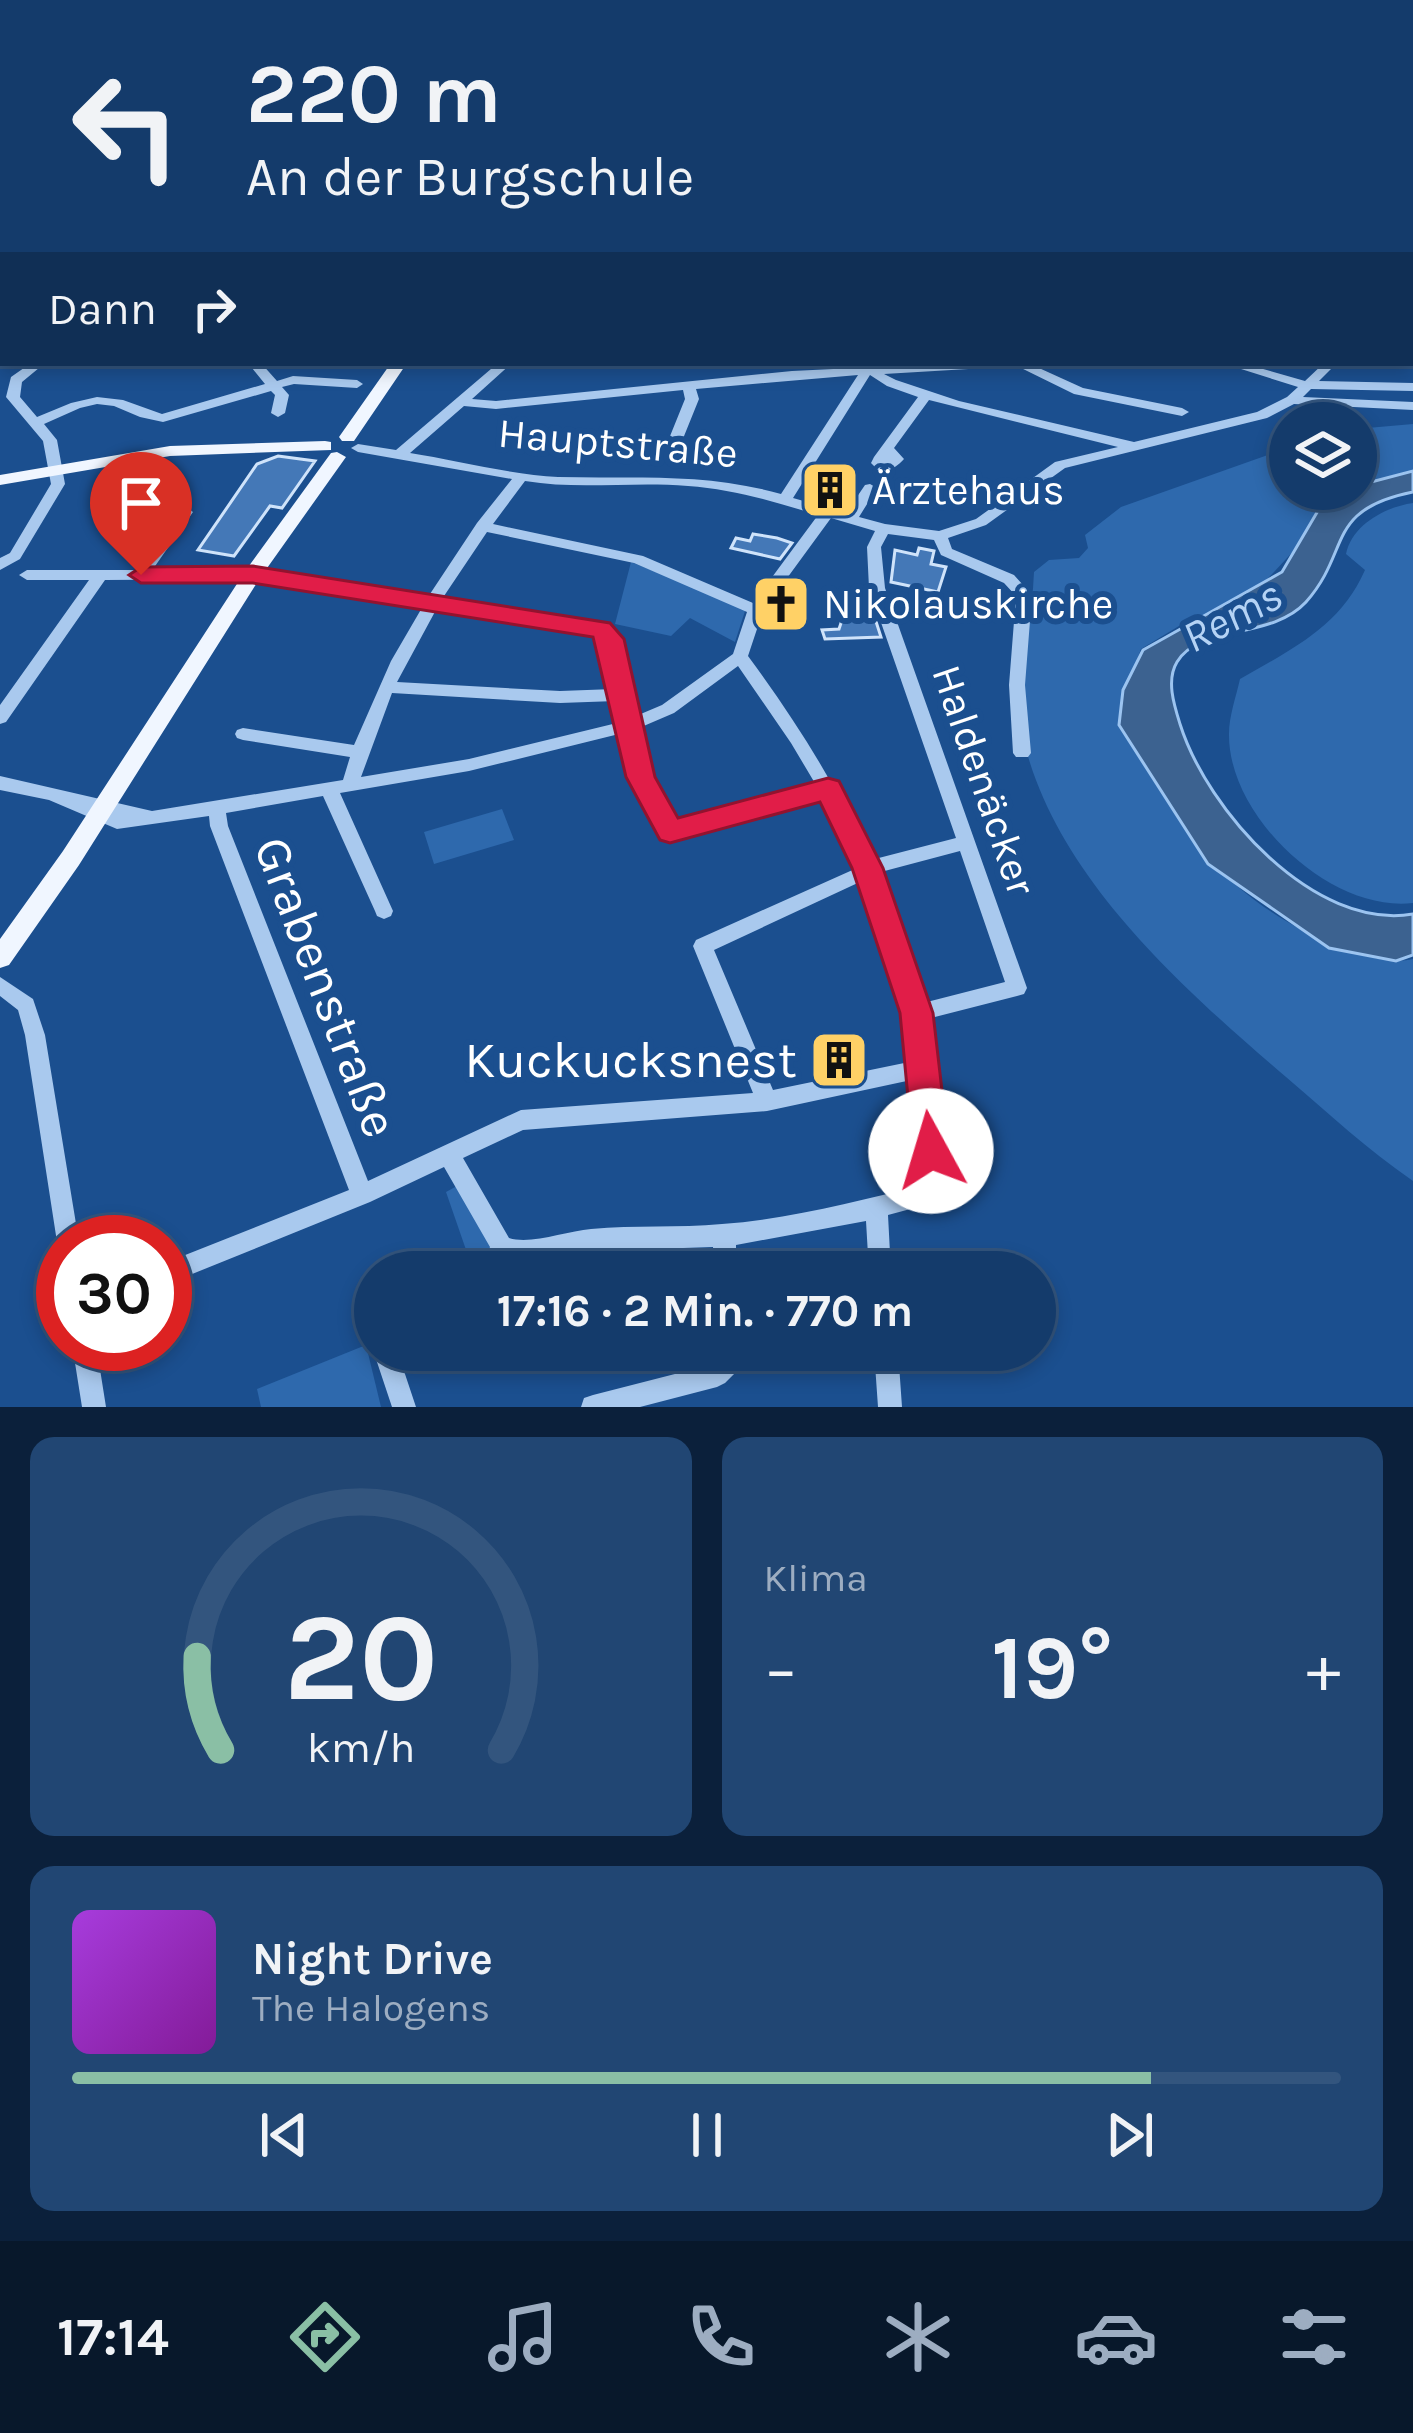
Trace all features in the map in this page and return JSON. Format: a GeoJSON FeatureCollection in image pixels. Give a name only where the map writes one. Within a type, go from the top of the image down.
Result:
{"type":"FeatureCollection","features":[{"type":"Feature","properties":{"kind":"main road"},"geometry":{"type":"LineString","coordinates":[[0,480],[170,451],[331,451],[353,442],[397,366]]}},
{"type":"Feature","properties":{"kind":"main road"},"geometry":{"type":"LineString","coordinates":[[0,958],[331,451]]}},
{"type":"Feature","properties":{"kind":"street"},"geometry":{"type":"LineString","coordinates":[[0,565],[15,556],[58,484],[50,440],[6,388],[35,366]]}},
{"type":"Feature","properties":{"kind":"street"},"geometry":{"type":"LineString","coordinates":[[257,366],[275,384],[283,402],[278,413]]}},
{"type":"Feature","properties":{"kind":"street"},"geometry":{"type":"LineString","coordinates":[[402,452],[503,366]]}},
{"type":"Feature","properties":{"kind":"street"},"geometry":{"type":"LineString","coordinates":[[462,402],[496,405],[951,366]]}},
{"type":"Feature","properties":{"kind":"street"},"geometry":{"type":"LineString","coordinates":[[1024,366],[1079,391],[1182,412]]}},
{"type":"Feature","properties":{"kind":"street"},"geometry":{"type":"LineString","coordinates":[[1238,366],[1304,385],[1413,387]]}},
{"type":"Feature","properties":{"kind":"street"},"geometry":{"type":"LineString","coordinates":[[1022,753],[1017,685],[1024,595],[1010,579],[946,552],[940,536],[981,522],[1060,465],[1256,417],[1292,400],[1326,366]]}},
{"type":"Feature","properties":{"kind":"street"},"geometry":{"type":"LineString","coordinates":[[866,371],[884,383],[926,396],[1133,447]]}},
{"type":"Feature","properties":{"kind":"street"},"geometry":{"type":"LineString","coordinates":[[785,499],[866,371]]}},
{"type":"Feature","properties":{"kind":"street"},"geometry":{"type":"LineString","coordinates":[[35,423],[104,400],[146,416],[180,416],[275,384],[307,379],[357,384]]}},
{"type":"Feature","properties":{"kind":"street"},"geometry":{"type":"LineString","coordinates":[[670,451],[692,399],[688,385]]}},
{"type":"Feature","properties":{"kind":"street"},"geometry":{"type":"LineString","coordinates":[[889,451],[926,396]]}},
{"type":"Feature","properties":{"kind":"street"},"geometry":{"type":"LineString","coordinates":[[1292,400],[1413,406]]}},
{"type":"Feature","properties":{"kind":"street","name":"Hauptstraße"},"geometry":{"type":"LineString","coordinates":[[353,442],[552,482],[685,481],[785,499],[884,529],[940,536]]}},
{"type":"Feature","properties":{"kind":"street"},"geometry":{"type":"LineString","coordinates":[[350,784],[359,752],[428,604],[521,476]]}},
{"type":"Feature","properties":{"kind":"street"},"geometry":{"type":"LineString","coordinates":[[850,519],[870,488]]}},
{"type":"Feature","properties":{"kind":"street"},"geometry":{"type":"LineString","coordinates":[[141,575],[186,512]]}},
{"type":"Feature","properties":{"kind":"street"},"geometry":{"type":"LineString","coordinates":[[0,783],[99,811],[117,822],[469,765],[628,726],[668,709],[740,657],[756,610],[827,513]]}},
{"type":"Feature","properties":{"kind":"street"},"geometry":{"type":"LineString","coordinates":[[482,526],[638,559],[756,610]]}},
{"type":"Feature","properties":{"kind":"street","name":"Haldenäcker"},"geometry":{"type":"LineString","coordinates":[[884,529],[874,547],[877,588],[1017,988],[916,1013]]}},
{"type":"Feature","properties":{"kind":"street"},"geometry":{"type":"LineString","coordinates":[[27,574],[253,574],[601,629],[611,639],[619,695],[640,777],[670,832],[828,789]]}},
{"type":"Feature","properties":{"kind":"street"},"geometry":{"type":"LineString","coordinates":[[0,718],[100,575]]}},
{"type":"Feature","properties":{"kind":"street"},"geometry":{"type":"LineString","coordinates":[[542,1251],[580,1241],[724,1235],[935,1193],[916,1013],[867,870],[828,789],[785,716],[740,657]]}},
{"type":"Feature","properties":{"kind":"street"},"geometry":{"type":"LineString","coordinates":[[0,683],[24,684]]}},
{"type":"Feature","properties":{"kind":"street"},"geometry":{"type":"LineString","coordinates":[[388,687],[560,698],[619,695]]}},
{"type":"Feature","properties":{"kind":"street"},"geometry":{"type":"LineString","coordinates":[[243,734],[359,752]]}},
{"type":"Feature","properties":{"kind":"street"},"geometry":{"type":"LineString","coordinates":[[329,789],[383,911]]}},
{"type":"Feature","properties":{"kind":"street","name":"Grabenstraße"},"geometry":{"type":"LineString","coordinates":[[217,808],[219,826],[362,1195]]}},
{"type":"Feature","properties":{"kind":"street"},"geometry":{"type":"LineString","coordinates":[[766,1101],[703,946],[867,870],[968,842]]}},
{"type":"Feature","properties":{"kind":"street"},"geometry":{"type":"LineString","coordinates":[[0,985],[26,1006],[35,1035],[64,1215]]}},
{"type":"Feature","properties":{"kind":"street"},"geometry":{"type":"LineString","coordinates":[[192,1263],[362,1195],[521,1120],[766,1101],[923,1068]]}},
{"type":"Feature","properties":{"kind":"street"},"geometry":{"type":"LineString","coordinates":[[448,1154],[499,1251]]}},
{"type":"Feature","properties":{"kind":"street"},"geometry":{"type":"LineString","coordinates":[[876,1208],[879,1251]]}},
{"type":"Feature","properties":{"kind":"street"},"geometry":{"type":"LineString","coordinates":[[724,1235],[724,1251]]}},
{"type":"Feature","properties":{"kind":"street"},"geometry":{"type":"LineString","coordinates":[[88,1371],[94,1407]]}},
{"type":"Feature","properties":{"kind":"street"},"geometry":{"type":"LineString","coordinates":[[392,1371],[404,1407]]}},
{"type":"Feature","properties":{"kind":"street"},"geometry":{"type":"LineString","coordinates":[[592,1407],[721,1371]]}},
{"type":"Feature","properties":{"kind":"street"},"geometry":{"type":"LineString","coordinates":[[887,1371],[890,1407]]}},
{"type":"Feature","properties":{"kind":"shaded area"},"geometry":{"type":"Polygon","coordinates":[[[1413,424],[1413,476],[1377,498],[1377,427],[1413,424]]]}},
{"type":"Feature","properties":{"kind":"shaded area"},"geometry":{"type":"Polygon","coordinates":[[[1269,454],[1269,510],[1356,510],[1300,544],[1258,589],[1214,617],[1179,626],[1141,649],[1129,682],[1194,823],[1234,883],[1280,917],[1337,946],[1366,956],[1413,959],[1413,1181],[1364,1144],[1170,972],[1099,891],[1045,801],[1027,753],[1021,708],[1034,572],[1049,560],[1079,558],[1088,548],[1085,535],[1121,507],[1269,454]]]}},
{"type":"Feature","properties":{"kind":"shaded area"},"geometry":{"type":"Polygon","coordinates":[[[1413,503],[1413,903],[1382,902],[1318,876],[1265,827],[1233,766],[1229,727],[1240,679],[1313,635],[1355,590],[1365,570],[1346,554],[1355,534],[1381,513],[1413,503]]]}},
{"type":"Feature","properties":{"kind":"shaded area"},"geometry":{"type":"Polygon","coordinates":[[[631,562],[746,608],[735,642],[690,618],[671,636],[615,624],[631,562]]]}},
{"type":"Feature","properties":{"kind":"shaded area"},"geometry":{"type":"Polygon","coordinates":[[[502,809],[514,840],[434,864],[424,832],[502,809]]]}},
{"type":"Feature","properties":{"kind":"shaded area"},"geometry":{"type":"Polygon","coordinates":[[[457,1186],[491,1244],[489,1251],[466,1251],[446,1192],[457,1186]]]}},
{"type":"Feature","properties":{"kind":"shaded area"},"geometry":{"type":"Polygon","coordinates":[[[354,1350],[354,1371],[372,1371],[381,1407],[261,1407],[257,1389],[354,1350]]]}},
{"type":"Feature","properties":{"kind":"water"},"geometry":{"type":"Polygon","coordinates":[[[1413,471],[1413,492],[1377,504],[1377,480],[1413,471]]]}},
{"type":"Feature","properties":{"kind":"water","name":"Rems"},"geometry":{"type":"Polygon","coordinates":[[[1318,510],[1364,510],[1343,534],[1306,602],[1274,622],[1202,642],[1177,662],[1172,685],[1178,717],[1214,792],[1270,858],[1339,904],[1376,914],[1413,914],[1413,955],[1396,961],[1329,948],[1208,864],[1119,725],[1123,690],[1143,650],[1282,572],[1318,510]]]}},
{"type":"Feature","properties":{"kind":"building"},"geometry":{"type":"Polygon","coordinates":[[[278,456],[315,461],[282,508],[270,506],[234,556],[198,550],[257,464],[278,456]]]}},
{"type":"Feature","properties":{"kind":"building"},"geometry":{"type":"Polygon","coordinates":[[[753,534],[792,543],[780,559],[731,548],[736,538],[750,541],[753,534]]]}},
{"type":"Feature","properties":{"kind":"building"},"geometry":{"type":"Polygon","coordinates":[[[919,548],[934,551],[931,564],[946,567],[938,592],[891,582],[895,550],[917,555],[919,548]]]}},
{"type":"Feature","properties":{"kind":"building"},"geometry":{"type":"Polygon","coordinates":[[[847,605],[872,609],[881,637],[825,639],[822,630],[839,629],[847,605]]]}},
{"type":"Feature","properties":{"kind":"place","name":"Ärztehaus"},"geometry":{"type":"Point","coordinates":[830,490]}},
{"type":"Feature","properties":{"kind":"place","name":"Nikolauskirche"},"geometry":{"type":"Point","coordinates":[781,604]}},
{"type":"Feature","properties":{"kind":"place","name":"Kuckucksnest"},"geometry":{"type":"Point","coordinates":[839,1060]}},
{"type":"Feature","properties":{"kind":"route"},"geometry":{"type":"LineString","coordinates":[[141,575],[253,574],[601,629],[611,639],[619,695],[640,777],[670,832],[828,789],[868,868],[916,1013],[931,1151]]}}]}
